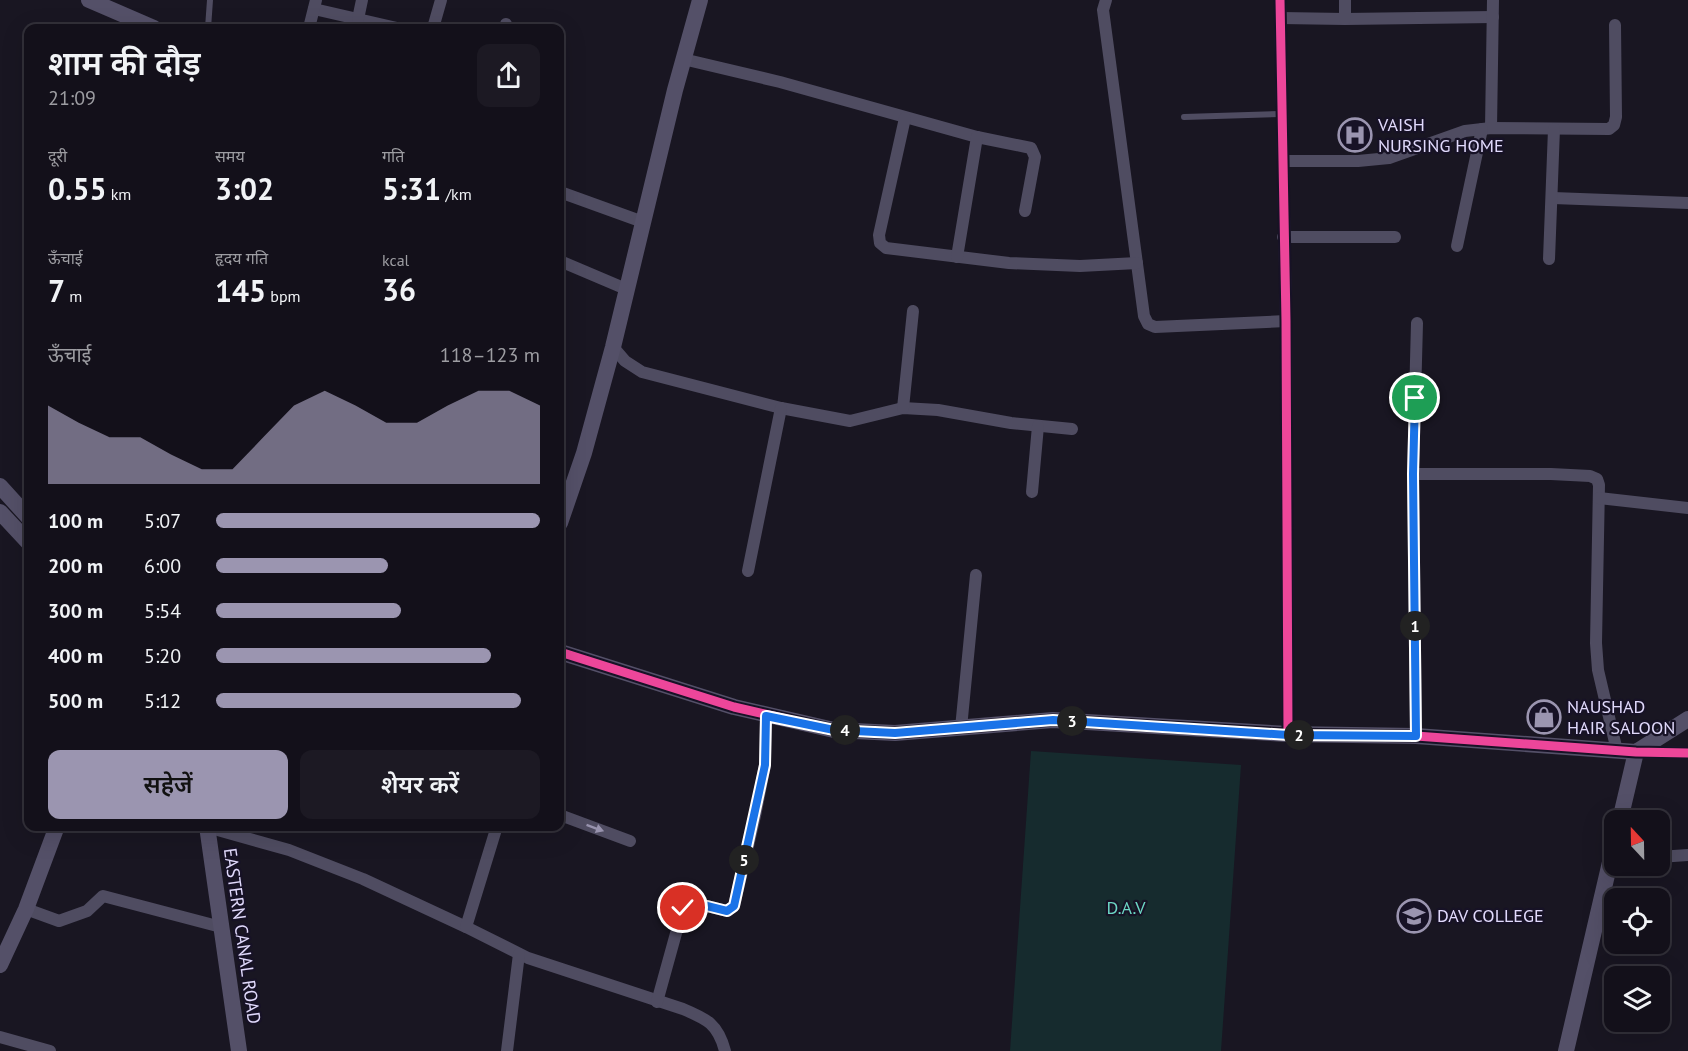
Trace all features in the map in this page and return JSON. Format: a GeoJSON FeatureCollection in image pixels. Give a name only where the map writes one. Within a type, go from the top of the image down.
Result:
{"type":"FeatureCollection","features":[{"type":"Feature","properties":{"kind":"street"},"geometry":{"type":"LineString","coordinates":[[89,0],[145,24]]}},
{"type":"Feature","properties":{"kind":"street"},"geometry":{"type":"LineString","coordinates":[[358,19],[362,0]]}},
{"type":"Feature","properties":{"kind":"street"},"geometry":{"type":"LineString","coordinates":[[434,24],[441,0]]}},
{"type":"Feature","properties":{"kind":"street"},"geometry":{"type":"LineString","coordinates":[[564,511],[584,453],[613,347],[683,59],[700,0]]}},
{"type":"Feature","properties":{"kind":"street"},"geometry":{"type":"LineString","coordinates":[[1106,0],[1103,9],[1144,316],[1148,324],[1155,327],[1286,321]]}},
{"type":"Feature","properties":{"kind":"street"},"geometry":{"type":"LineString","coordinates":[[1280,0],[1286,321],[1288,735]]}},
{"type":"Feature","properties":{"kind":"street"},"geometry":{"type":"LineString","coordinates":[[1345,19],[1346,0]]}},
{"type":"Feature","properties":{"kind":"street"},"geometry":{"type":"LineString","coordinates":[[1457,246],[1486,129],[1493,0]]}},
{"type":"Feature","properties":{"kind":"street"},"geometry":{"type":"LineString","coordinates":[[310,24],[315,4],[380,24]]}},
{"type":"Feature","properties":{"kind":"street"},"geometry":{"type":"LineString","coordinates":[[1281,18],[1493,17]]}},
{"type":"Feature","properties":{"kind":"street"},"geometry":{"type":"LineString","coordinates":[[1282,161],[1358,161],[1389,158],[1465,130],[1609,129],[1614,125],[1616,117],[1615,25]]}},
{"type":"Feature","properties":{"kind":"street"},"geometry":{"type":"LineString","coordinates":[[683,59],[780,82],[977,137],[1031,148],[1035,158],[1025,211]]}},
{"type":"Feature","properties":{"kind":"street"},"geometry":{"type":"LineString","coordinates":[[905,118],[879,235],[880,243],[886,248],[1009,263],[1080,266],[1137,263]]}},
{"type":"Feature","properties":{"kind":"street"},"geometry":{"type":"LineString","coordinates":[[1549,259],[1554,129]]}},
{"type":"Feature","properties":{"kind":"street"},"geometry":{"type":"LineString","coordinates":[[957,257],[977,137]]}},
{"type":"Feature","properties":{"kind":"street"},"geometry":{"type":"LineString","coordinates":[[564,193],[643,222]]}},
{"type":"Feature","properties":{"kind":"street"},"geometry":{"type":"LineString","coordinates":[[1553,198],[1688,203]]}},
{"type":"Feature","properties":{"kind":"street"},"geometry":{"type":"LineString","coordinates":[[1283,237],[1395,237]]}},
{"type":"Feature","properties":{"kind":"street"},"geometry":{"type":"LineString","coordinates":[[564,263],[626,289]]}},
{"type":"Feature","properties":{"kind":"street"},"geometry":{"type":"LineString","coordinates":[[903,408],[913,311]]}},
{"type":"Feature","properties":{"kind":"street"},"geometry":{"type":"LineString","coordinates":[[1416,736],[1413,474],[1417,323]]}},
{"type":"Feature","properties":{"kind":"street"},"geometry":{"type":"LineString","coordinates":[[613,347],[626,361],[642,372],[781,408],[850,421],[903,408],[938,410],[1011,423],[1072,429]]}},
{"type":"Feature","properties":{"kind":"street"},"geometry":{"type":"LineString","coordinates":[[748,572],[781,408]]}},
{"type":"Feature","properties":{"kind":"street"},"geometry":{"type":"LineString","coordinates":[[1032,492],[1038,426]]}},
{"type":"Feature","properties":{"kind":"street"},"geometry":{"type":"LineString","coordinates":[[1413,474],[1590,476],[1597,479],[1599,498],[1597,661],[1617,751]]}},
{"type":"Feature","properties":{"kind":"street"},"geometry":{"type":"LineString","coordinates":[[0,486],[24,513]]}},
{"type":"Feature","properties":{"kind":"street"},"geometry":{"type":"LineString","coordinates":[[1599,498],[1688,508]]}},
{"type":"Feature","properties":{"kind":"street"},"geometry":{"type":"LineString","coordinates":[[0,512],[24,538]]}},
{"type":"Feature","properties":{"kind":"street"},"geometry":{"type":"LineString","coordinates":[[961,728],[976,576]]}},
{"type":"Feature","properties":{"kind":"street"},"geometry":{"type":"LineString","coordinates":[[564,653],[734,707],[834,730],[895,733],[1053,720],[1288,735],[1416,736],[1617,751],[1688,753]]}},
{"type":"Feature","properties":{"kind":"street"},"geometry":{"type":"LineString","coordinates":[[657,1002],[686,904],[691,902],[727,911],[734,906],[765,765],[766,716]]}},
{"type":"Feature","properties":{"kind":"street"},"geometry":{"type":"LineString","coordinates":[[1622,810],[1636,752],[1688,719]]}},
{"type":"Feature","properties":{"kind":"street"},"geometry":{"type":"LineString","coordinates":[[564,816],[630,841]]}},
{"type":"Feature","properties":{"kind":"street"},"geometry":{"type":"LineString","coordinates":[[0,964],[26,909],[55,831]]}},
{"type":"Feature","properties":{"kind":"street","name":"EASTERN CANAL ROAD"},"geometry":{"type":"LineString","coordinates":[[208,831],[239,1051]]}},
{"type":"Feature","properties":{"kind":"street"},"geometry":{"type":"LineString","coordinates":[[221,831],[289,850],[363,879],[519,954],[683,1009],[715,1026],[722,1038],[725,1051]]}},
{"type":"Feature","properties":{"kind":"street"},"geometry":{"type":"LineString","coordinates":[[466,927],[495,831]]}},
{"type":"Feature","properties":{"kind":"street"},"geometry":{"type":"LineString","coordinates":[[1670,856],[1688,855]]}},
{"type":"Feature","properties":{"kind":"street"},"geometry":{"type":"LineString","coordinates":[[1566,1051],[1608,876]]}},
{"type":"Feature","properties":{"kind":"street"},"geometry":{"type":"LineString","coordinates":[[26,909],[59,921],[87,911],[103,896],[222,927]]}},
{"type":"Feature","properties":{"kind":"street"},"geometry":{"type":"LineString","coordinates":[[507,1051],[519,954]]}},
{"type":"Feature","properties":{"kind":"street"},"geometry":{"type":"LineString","coordinates":[[0,1037],[50,1051]]}},
{"type":"Feature","properties":{"kind":"lane"},"geometry":{"type":"LineString","coordinates":[[208,24],[210,0]]}},
{"type":"Feature","properties":{"kind":"lane"},"geometry":{"type":"LineString","coordinates":[[1184,117],[1281,114]]}},
{"type":"Feature","properties":{"kind":"green space","name":"D.A.V"},"geometry":{"type":"Polygon","coordinates":[[[1031,751],[1241,765],[1221,1051],[1010,1051],[1031,751]]]}},
{"type":"Feature","properties":{"kind":"cycle path"},"geometry":{"type":"LineString","coordinates":[[1280,0],[1286,321],[1288,734]]}},
{"type":"Feature","properties":{"kind":"cycle path"},"geometry":{"type":"LineString","coordinates":[[564,653],[734,707],[834,730],[895,733],[1053,720],[1288,734],[1416,736],[1636,752],[1688,753]]}},
{"type":"Feature","properties":{"kind":"place","name":"VAISH NURSING HOME"},"geometry":{"type":"Point","coordinates":[1355,135]}},
{"type":"Feature","properties":{"kind":"place","name":"NAUSHAD HAIR SALOON"},"geometry":{"type":"Point","coordinates":[1544,717]}},
{"type":"Feature","properties":{"kind":"place","name":"DAV COLLEGE"},"geometry":{"type":"Point","coordinates":[1414,916]}},
{"type":"Feature","properties":{"kind":"route"},"geometry":{"type":"LineString","coordinates":[[683,908],[691,902],[727,911],[734,906],[765,765],[766,716],[834,730],[895,733],[1053,720],[1288,735],[1416,736],[1413,474],[1415,398]]}}]}
